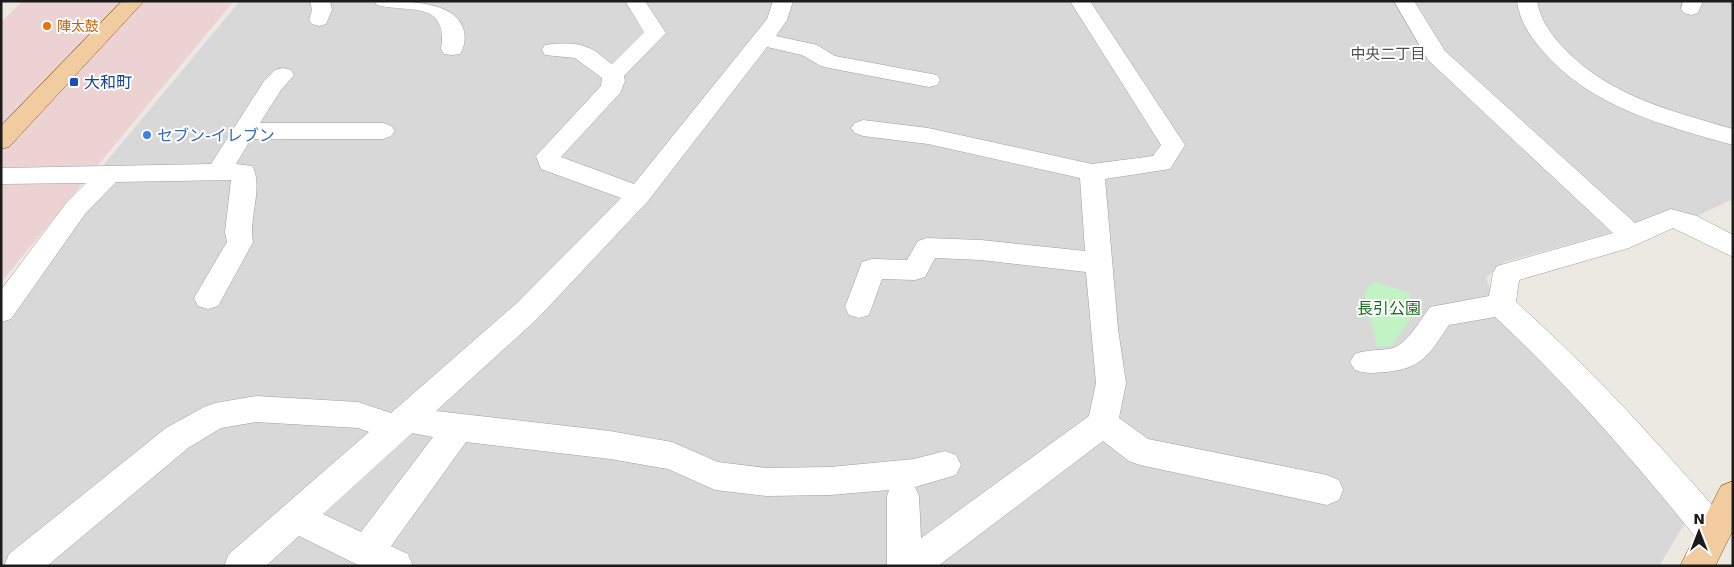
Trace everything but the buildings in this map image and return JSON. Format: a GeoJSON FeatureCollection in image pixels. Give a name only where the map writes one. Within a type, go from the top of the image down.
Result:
{"type":"FeatureCollection","features":[{"type":"Feature","properties":{"kind":"main road"},"geometry":{"type":"LineString","coordinates":[[1,141],[134,1]]}},
{"type":"Feature","properties":{"kind":"main road"},"geometry":{"type":"LineString","coordinates":[[1697,566],[1733,496]]}},
{"type":"Feature","properties":{"kind":"street"},"geometry":{"type":"LineString","coordinates":[[384,1],[440,5],[455,30],[452,48]]}},
{"type":"Feature","properties":{"kind":"street"},"geometry":{"type":"LineString","coordinates":[[634,1],[655,33],[614,75],[612,88],[548,156],[550,163],[639,195]]}},
{"type":"Feature","properties":{"kind":"street"},"geometry":{"type":"LineString","coordinates":[[241,566],[527,311],[639,195],[777,20],[783,1]]}},
{"type":"Feature","properties":{"kind":"street"},"geometry":{"type":"LineString","coordinates":[[863,128],[928,136],[1092,172],[1160,163],[1173,145],[1080,1]]}},
{"type":"Feature","properties":{"kind":"street"},"geometry":{"type":"LineString","coordinates":[[1404,1],[1436,55],[1630,234]]}},
{"type":"Feature","properties":{"kind":"street"},"geometry":{"type":"LineString","coordinates":[[1527,1],[1528,12],[1535,26],[1556,54],[1576,74],[1601,90],[1629,104],[1733,137]]}},
{"type":"Feature","properties":{"kind":"street"},"geometry":{"type":"LineString","coordinates":[[762,39],[809,50],[829,61],[929,80]]}},
{"type":"Feature","properties":{"kind":"street"},"geometry":{"type":"LineString","coordinates":[[554,50],[581,52],[614,75]]}},
{"type":"Feature","properties":{"kind":"street"},"geometry":{"type":"LineString","coordinates":[[218,172],[272,86],[283,75]]}},
{"type":"Feature","properties":{"kind":"street"},"geometry":{"type":"LineString","coordinates":[[243,131],[383,131]]}},
{"type":"Feature","properties":{"kind":"street"},"geometry":{"type":"LineString","coordinates":[[1,176],[243,172],[243,194],[238,232],[240,242],[208,298]]}},
{"type":"Feature","properties":{"kind":"street"},"geometry":{"type":"LineString","coordinates":[[909,566],[962,530],[1103,423],[1111,384],[1104,329],[1092,172]]}},
{"type":"Feature","properties":{"kind":"street"},"geometry":{"type":"LineString","coordinates":[[1,311],[76,208],[110,174]]}},
{"type":"Feature","properties":{"kind":"street"},"geometry":{"type":"LineString","coordinates":[[1501,305],[1508,273],[1620,240],[1630,234],[1671,218],[1688,223],[1733,247]]}},
{"type":"Feature","properties":{"kind":"street"},"geometry":{"type":"LineString","coordinates":[[858,307],[872,269],[915,270],[927,248],[981,250],[1100,263]]}},
{"type":"Feature","properties":{"kind":"street"},"geometry":{"type":"LineString","coordinates":[[1365,362],[1402,358],[1422,341],[1440,315],[1501,305]]}},
{"type":"Feature","properties":{"kind":"street"},"geometry":{"type":"LineString","coordinates":[[1501,305],[1551,350],[1640,445],[1713,533]]}},
{"type":"Feature","properties":{"kind":"street"},"geometry":{"type":"LineString","coordinates":[[21,566],[177,438],[215,416],[256,409],[358,415],[401,423],[610,445],[672,456],[715,476],[767,482],[830,481],[886,476],[914,473],[945,465]]}},
{"type":"Feature","properties":{"kind":"street"},"geometry":{"type":"LineString","coordinates":[[1103,423],[1140,451],[1327,490]]}},
{"type":"Feature","properties":{"kind":"street"},"geometry":{"type":"LineString","coordinates":[[366,552],[458,428]]}},
{"type":"Feature","properties":{"kind":"street"},"geometry":{"type":"LineString","coordinates":[[903,496],[904,566]]}},
{"type":"Feature","properties":{"kind":"street"},"geometry":{"type":"LineString","coordinates":[[297,518],[396,566]]}},
{"type":"Feature","properties":{"kind":"shaded area"},"geometry":{"type":"Polygon","coordinates":[[[23,1],[234,1],[1,282],[1,22],[23,1]]]}},
{"type":"Feature","properties":{"kind":"shaded area"},"geometry":{"type":"Polygon","coordinates":[[[240,1],[1733,1],[1733,199],[1693,218],[1614,232],[1504,262],[1486,278],[1500,317],[1688,518],[1659,566],[1,566],[1,288],[240,1]]]}},
{"type":"Feature","properties":{"kind":"green space","name":"長引公園"},"geometry":{"type":"Polygon","coordinates":[[[1375,282],[1410,293],[1410,320],[1391,346],[1377,347],[1364,292],[1375,282]]]}},
{"type":"Feature","properties":{"kind":"place","name":"陣太鼓"},"geometry":{"type":"Point","coordinates":[47,26]}},
{"type":"Feature","properties":{"kind":"place","name":"大和町"},"geometry":{"type":"Point","coordinates":[74,82]}},
{"type":"Feature","properties":{"kind":"place","name":"セブン-イレブン"},"geometry":{"type":"Point","coordinates":[147,135]}},
{"type":"Feature","properties":{"kind":"district","name":"中央二丁目"},"geometry":{"type":"Point","coordinates":[1388,54]}}]}
